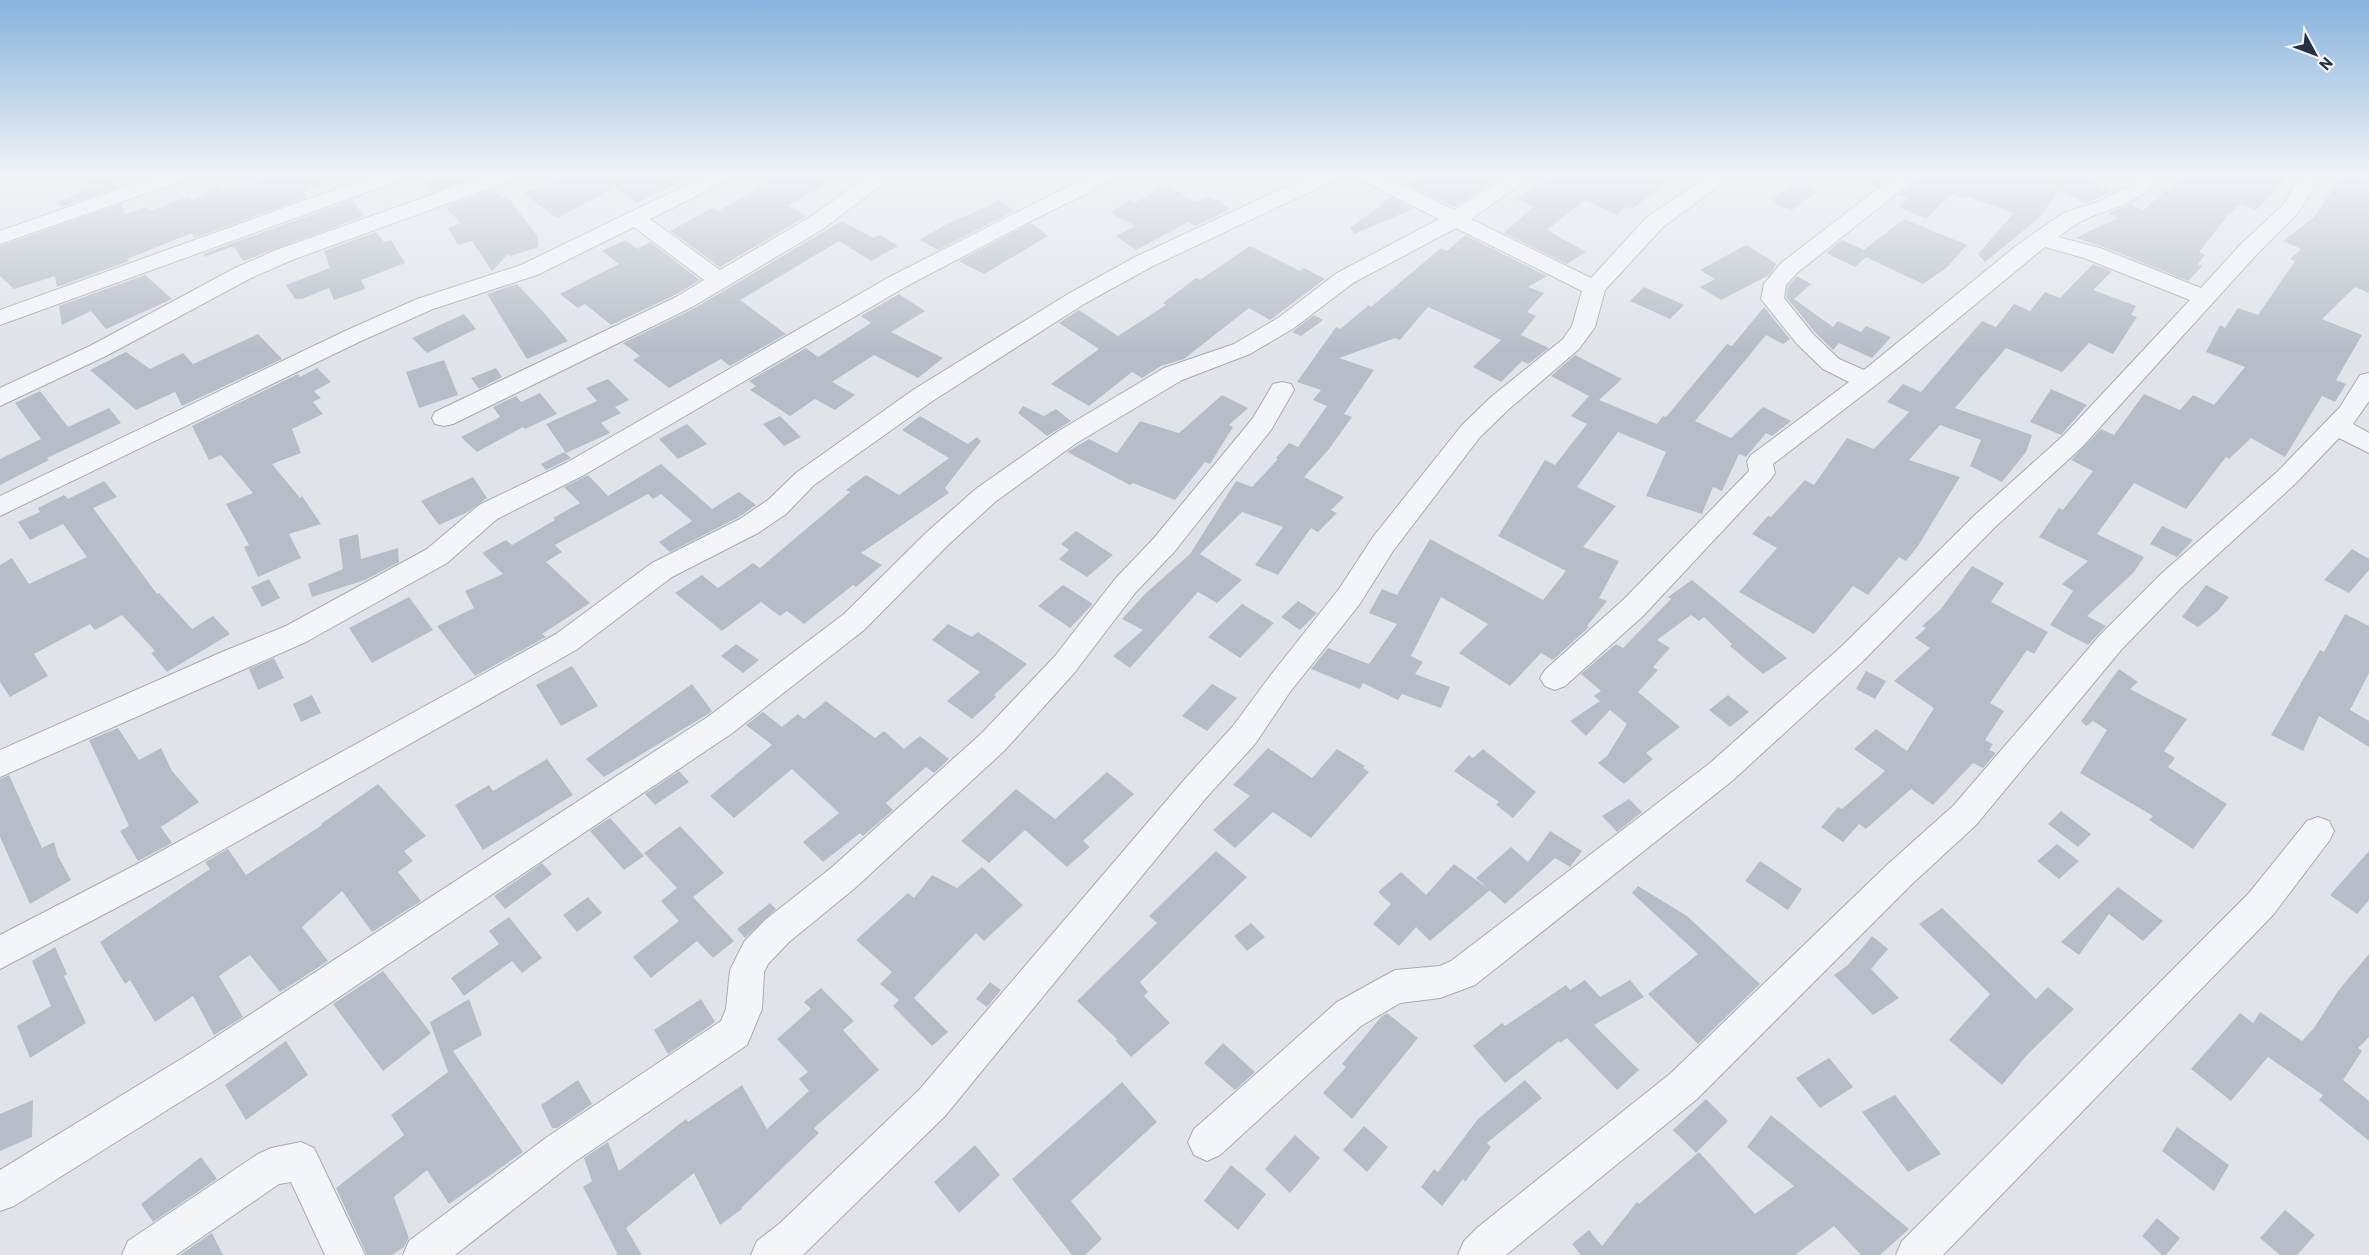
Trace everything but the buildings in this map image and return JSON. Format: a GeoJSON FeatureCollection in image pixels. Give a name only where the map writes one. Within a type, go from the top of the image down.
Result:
{"type":"FeatureCollection","features":[{"type":"Feature","properties":{"kind":"street"},"geometry":{"type":"LineString","coordinates":[[0,238],[16,233]]}},
{"type":"Feature","properties":{"kind":"street"},"geometry":{"type":"LineString","coordinates":[[0,318],[237,233]]}},
{"type":"Feature","properties":{"kind":"street"},"geometry":{"type":"LineString","coordinates":[[0,398],[98,351],[243,273],[284,255],[347,233]]}},
{"type":"Feature","properties":{"kind":"street"},"geometry":{"type":"LineString","coordinates":[[0,507],[353,336],[425,304],[529,270],[603,233]]}},
{"type":"Feature","properties":{"kind":"street"},"geometry":{"type":"LineString","coordinates":[[655,233],[718,280]]}},
{"type":"Feature","properties":{"kind":"street"},"geometry":{"type":"LineString","coordinates":[[444,418],[684,302],[800,233]]}},
{"type":"Feature","properties":{"kind":"street"},"geometry":{"type":"LineString","coordinates":[[0,764],[232,660],[296,634],[437,556],[489,512],[575,469],[899,281],[991,233]]}},
{"type":"Feature","properties":{"kind":"street"},"geometry":{"type":"LineString","coordinates":[[0,953],[159,869],[566,642],[662,570],[749,526],[777,507],[806,479],[922,396],[1076,299],[1143,262],[1206,233]]}},
{"type":"Feature","properties":{"kind":"street"},"geometry":{"type":"LineString","coordinates":[[0,1192],[207,1064],[720,725],[854,622],[938,538],[986,495],[1066,438],[1173,374],[1242,349],[1286,323],[1346,278],[1431,233]]}},
{"type":"Feature","properties":{"kind":"street"},"geometry":{"type":"LineString","coordinates":[[1480,233],[1594,288]]}},
{"type":"Feature","properties":{"kind":"street"},"geometry":{"type":"LineString","coordinates":[[771,1255],[793,1238],[932,1102],[1195,789],[1244,735],[1280,684],[1349,597],[1383,544],[1471,431],[1500,403],[1571,344],[1583,327],[1594,288],[1645,233]]}},
{"type":"Feature","properties":{"kind":"street"},"geometry":{"type":"LineString","coordinates":[[1834,233],[1789,267],[1775,284],[1772,299],[1831,364],[1867,381]]}},
{"type":"Feature","properties":{"kind":"street"},"geometry":{"type":"LineString","coordinates":[[1555,678],[1633,608],[1762,473],[1760,461],[1867,381],[2024,250],[2051,233]]}},
{"type":"Feature","properties":{"kind":"street"},"geometry":{"type":"LineString","coordinates":[[1207,1142],[1349,1014],[1395,987],[1440,982],[1463,973],[1721,772],[1852,654],[1985,522],[2073,441],[2266,233]]}},
{"type":"Feature","properties":{"kind":"street"},"geometry":{"type":"LineString","coordinates":[[2042,239],[2092,253],[2205,298]]}},
{"type":"Feature","properties":{"kind":"street"},"geometry":{"type":"LineString","coordinates":[[1478,1255],[1492,1241],[1684,1086],[1900,874],[1965,815],[2111,642],[2171,580],[2286,478],[2349,413],[2369,381]]}},
{"type":"Feature","properties":{"kind":"street"},"geometry":{"type":"LineString","coordinates":[[423,1255],[560,1150],[734,1033],[744,1009],[747,970],[756,953],[777,931],[851,870],[993,742],[1065,664],[1125,586],[1164,545],[1262,424],[1282,390]]}},
{"type":"Feature","properties":{"kind":"street"},"geometry":{"type":"LineString","coordinates":[[2337,426],[2369,444]]}},
{"type":"Feature","properties":{"kind":"street"},"geometry":{"type":"LineString","coordinates":[[1916,1255],[2261,904],[2318,831]]}},
{"type":"Feature","properties":{"kind":"street"},"geometry":{"type":"LineString","coordinates":[[142,1255],[271,1167],[301,1161],[345,1255]]}}]}
